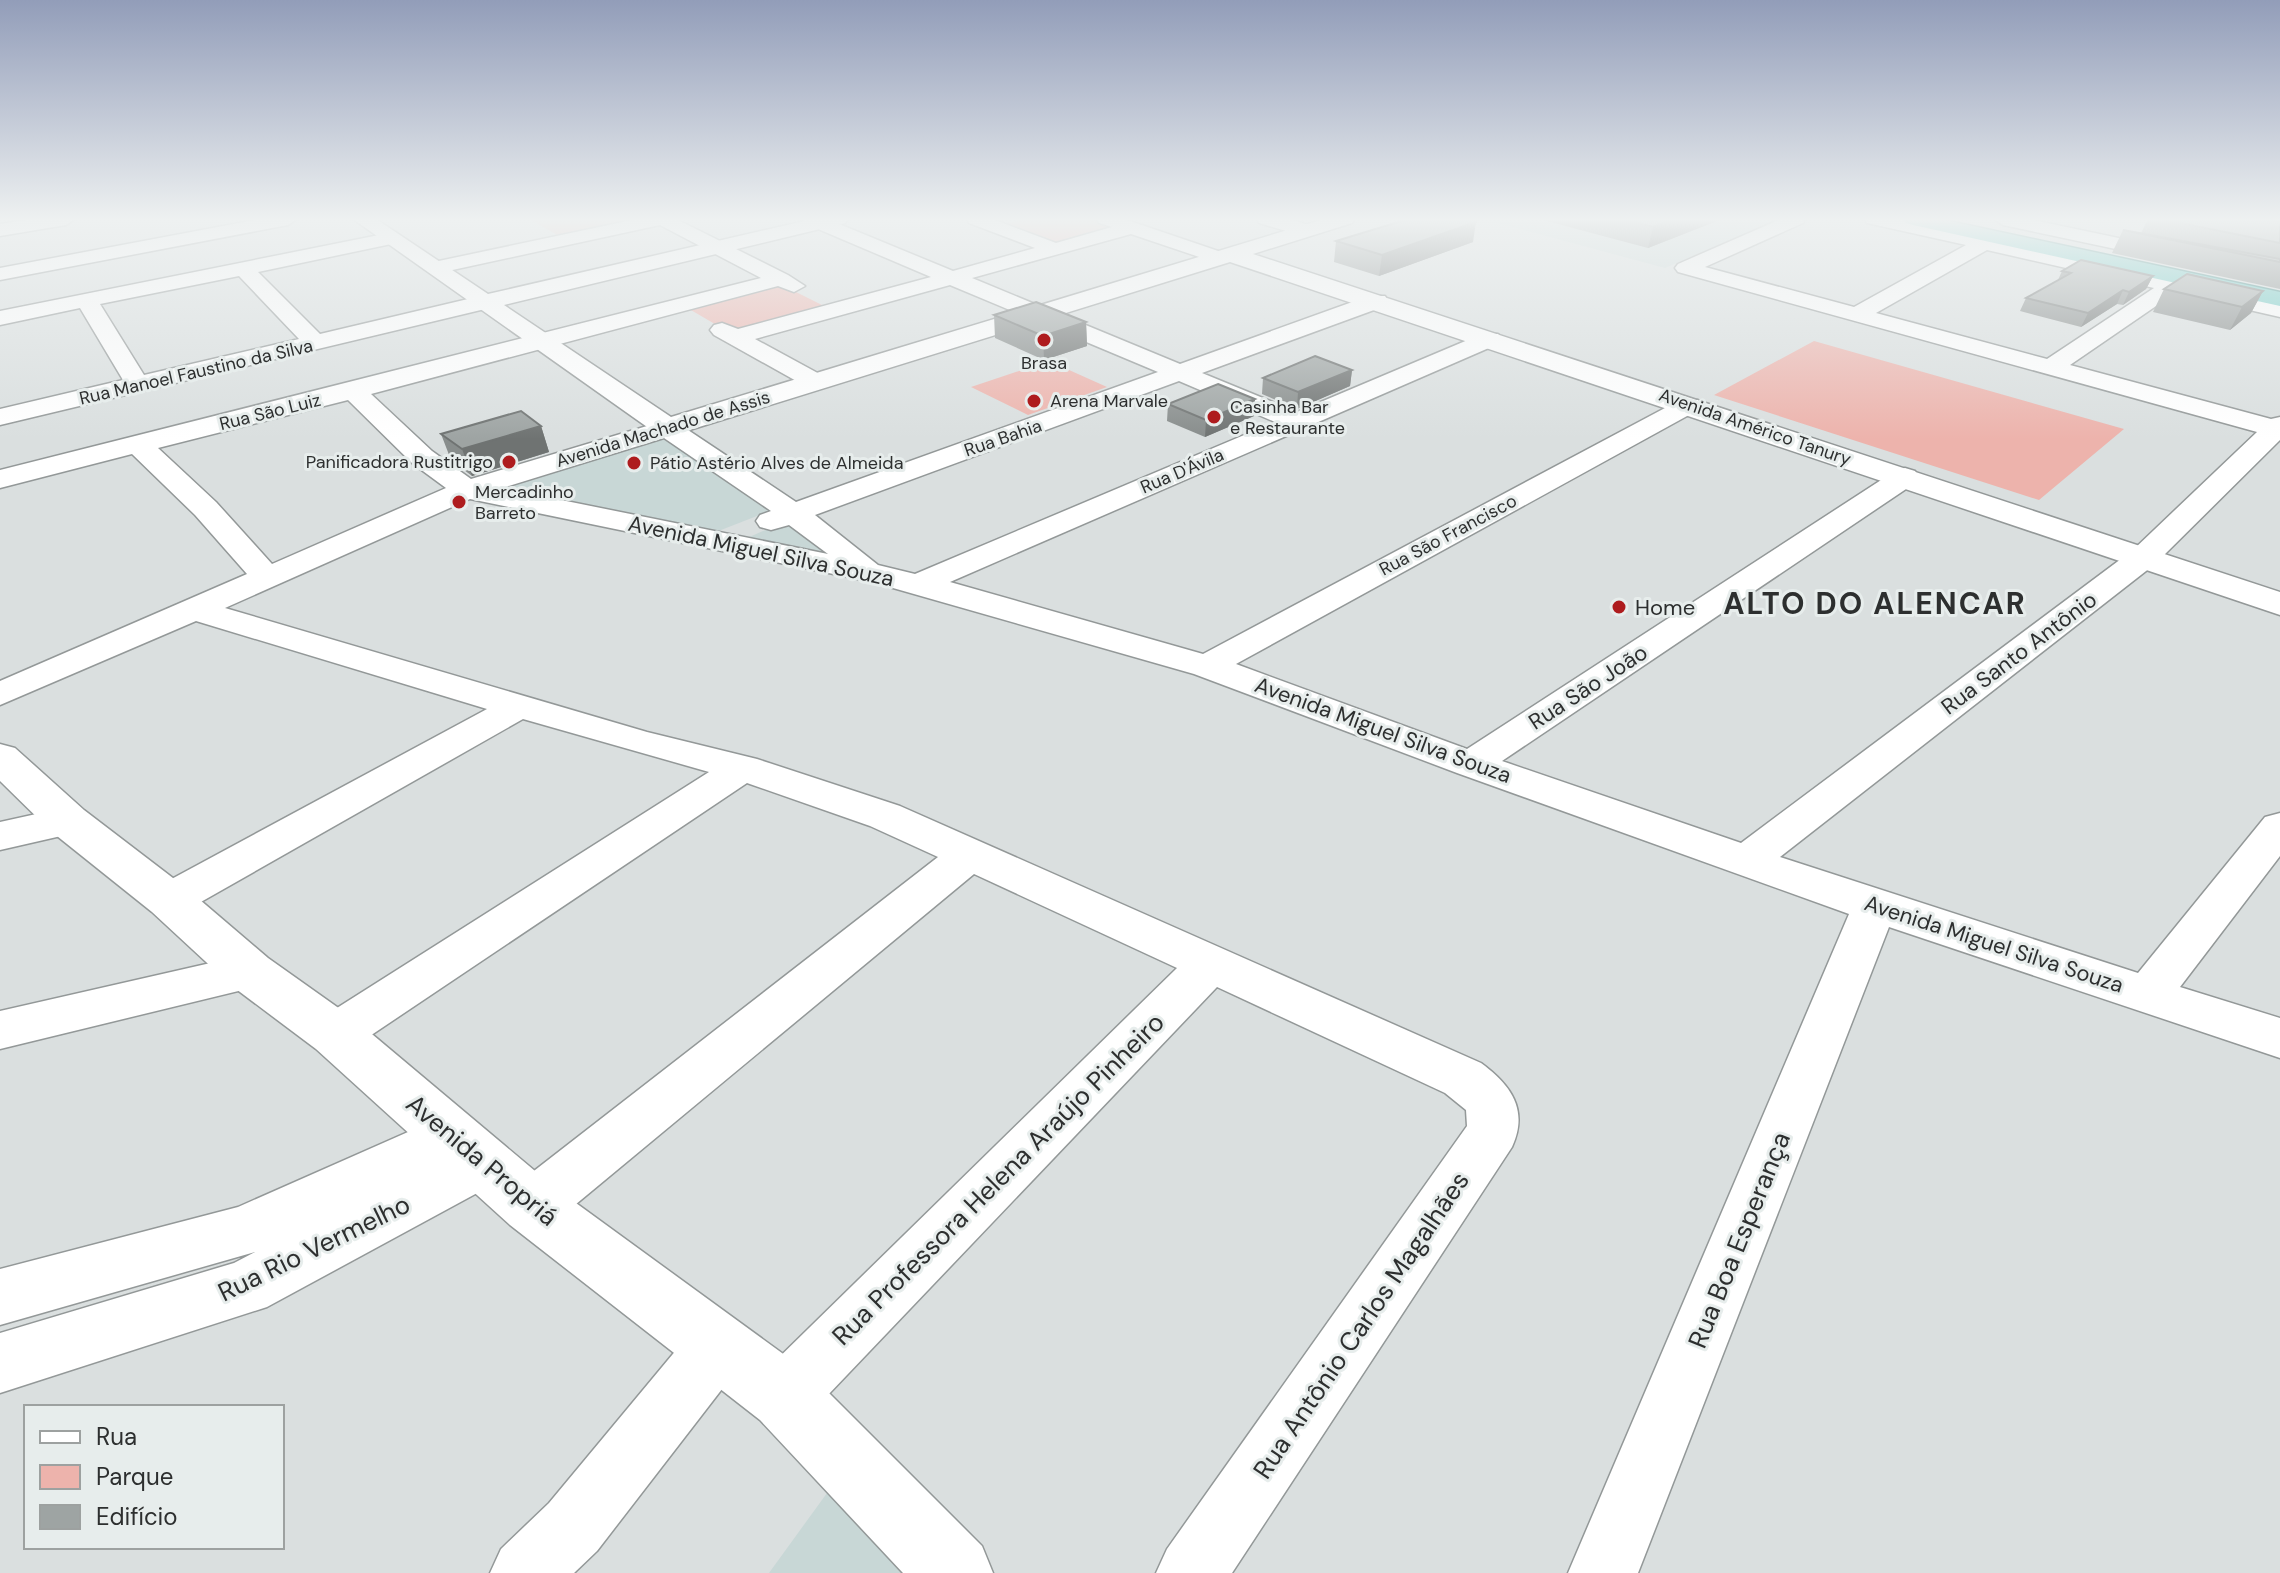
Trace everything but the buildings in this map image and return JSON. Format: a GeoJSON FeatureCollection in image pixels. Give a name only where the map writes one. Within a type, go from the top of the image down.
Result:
{"type":"FeatureCollection","features":[{"type":"Feature","properties":{"kind":"highway"},"geometry":{"type":"LineString","coordinates":[[2250,292],[2280,299]]}},
{"type":"Feature","properties":{"kind":"street"},"geometry":{"type":"LineString","coordinates":[[0,318],[123,292]]}},
{"type":"Feature","properties":{"kind":"street"},"geometry":{"type":"LineString","coordinates":[[267,292],[316,343]]}},
{"type":"Feature","properties":{"kind":"street"},"geometry":{"type":"LineString","coordinates":[[471,292],[539,343],[792,512],[873,573]]}},
{"type":"Feature","properties":{"kind":"street"},"geometry":{"type":"LineString","coordinates":[[485,302],[526,292]]}},
{"type":"Feature","properties":{"kind":"street","name":"Rua São Luiz"},"geometry":{"type":"LineString","coordinates":[[0,479],[730,292]]}},
{"type":"Feature","properties":{"kind":"street"},"geometry":{"type":"LineString","coordinates":[[806,292],[836,309]]}},
{"type":"Feature","properties":{"kind":"street"},"geometry":{"type":"LineString","coordinates":[[735,337],[896,292]]}},
{"type":"Feature","properties":{"kind":"street"},"geometry":{"type":"LineString","coordinates":[[990,292],[1298,422]]}},
{"type":"Feature","properties":{"kind":"street","name":"Avenida Machado de Assis"},"geometry":{"type":"LineString","coordinates":[[0,694],[467,490],[1107,292]]}},
{"type":"Feature","properties":{"kind":"street","name":"Avenida Américo Tanury"},"geometry":{"type":"LineString","coordinates":[[1348,292],[2280,604]]}},
{"type":"Feature","properties":{"kind":"street"},"geometry":{"type":"LineString","coordinates":[[1774,292],[2278,428]]}},
{"type":"Feature","properties":{"kind":"street"},"geometry":{"type":"LineString","coordinates":[[1857,315],[1897,292]]}},
{"type":"Feature","properties":{"kind":"street"},"geometry":{"type":"LineString","coordinates":[[2051,367],[2162,292]]}},
{"type":"Feature","properties":{"kind":"street"},"geometry":{"type":"LineString","coordinates":[[2200,292],[2280,310]]}},
{"type":"Feature","properties":{"kind":"street"},"geometry":{"type":"LineString","coordinates":[[86,300],[138,385]]}},
{"type":"Feature","properties":{"kind":"street","name":"Rua Bahia"},"geometry":{"type":"LineString","coordinates":[[720,544],[792,512],[1185,373],[1377,301]]}},
{"type":"Feature","properties":{"kind":"street","name":"Rua Manoel Faustino da Silva"},"geometry":{"type":"LineString","coordinates":[[0,417],[485,302]]}},
{"type":"Feature","properties":{"kind":"street"},"geometry":{"type":"LineString","coordinates":[[679,306],[816,382]]}},
{"type":"Feature","properties":{"kind":"street","name":"Rua D'Ávila"},"geometry":{"type":"LineString","coordinates":[[919,584],[1333,407],[1503,343]]}},
{"type":"Feature","properties":{"kind":"street","name":"Rua D'Ávila"},"geometry":{"type":"LineString","coordinates":[[1052,557],[1360,416],[1503,343]]}},
{"type":"Feature","properties":{"kind":"street"},"geometry":{"type":"LineString","coordinates":[[353,391],[422,457],[467,490]]}},
{"type":"Feature","properties":{"kind":"street","name":"Rua São Francisco"},"geometry":{"type":"LineString","coordinates":[[1207,666],[1689,405]]}},
{"type":"Feature","properties":{"kind":"street"},"geometry":{"type":"LineString","coordinates":[[1333,407],[1360,416]]}},
{"type":"Feature","properties":{"kind":"street","name":"Rua Santo Antônio"},"geometry":{"type":"LineString","coordinates":[[1748,860],[2144,557],[2278,428]]}},
{"type":"Feature","properties":{"kind":"street"},"geometry":{"type":"LineString","coordinates":[[138,445],[182,482],[228,529],[267,578]]}},
{"type":"Feature","properties":{"kind":"street","name":"Rua São João"},"geometry":{"type":"LineString","coordinates":[[1471,764],[1905,477]]}},
{"type":"Feature","properties":{"kind":"street","name":"Avenida Miguel Silva Souza"},"geometry":{"type":"LineString","coordinates":[[467,490],[873,573],[965,596],[1207,666],[1471,764],[1875,906],[2280,1038]]}},
{"type":"Feature","properties":{"kind":"street"},"geometry":{"type":"LineString","coordinates":[[965,596],[1009,576]]}},
{"type":"Feature","properties":{"kind":"street","name":"Rua Antônio Carlos Magalhães"},"geometry":{"type":"LineString","coordinates":[[196,610],[518,707],[743,768],[885,816],[1463,1078],[1487,1096],[1492,1104],[1493,1131],[1191,1573]]}},
{"type":"Feature","properties":{"kind":"street"},"geometry":{"type":"LineString","coordinates":[[169,900],[518,707]]}},
{"type":"Feature","properties":{"kind":"street","name":"Avenida Propriá"},"geometry":{"type":"LineString","coordinates":[[0,757],[68,821],[169,900],[250,972],[335,1034],[532,1206],[784,1396],[955,1573]]}},
{"type":"Feature","properties":{"kind":"street"},"geometry":{"type":"LineString","coordinates":[[335,1034],[743,768]]}},
{"type":"Feature","properties":{"kind":"street"},"geometry":{"type":"LineString","coordinates":[[0,836],[68,821]]}},
{"type":"Feature","properties":{"kind":"street"},"geometry":{"type":"LineString","coordinates":[[2148,994],[2280,827]]}},
{"type":"Feature","properties":{"kind":"street"},"geometry":{"type":"LineString","coordinates":[[532,1206],[971,853]]}},
{"type":"Feature","properties":{"kind":"street","name":"Rua Boa Esperança"},"geometry":{"type":"LineString","coordinates":[[1603,1573],[1875,906]]}},
{"type":"Feature","properties":{"kind":"street","name":"Rua Professora Helena Araújo Pinheiro"},"geometry":{"type":"LineString","coordinates":[[784,1396],[1212,963]]}},
{"type":"Feature","properties":{"kind":"street"},"geometry":{"type":"LineString","coordinates":[[0,1030],[250,972]]}},
{"type":"Feature","properties":{"kind":"street","name":"Rua Rio Vermelho"},"geometry":{"type":"LineString","coordinates":[[0,1297],[238,1233],[468,1149]]}},
{"type":"Feature","properties":{"kind":"street","name":"Rua Rio Vermelho"},"geometry":{"type":"LineString","coordinates":[[0,1363],[246,1287],[468,1149]]}},
{"type":"Feature","properties":{"kind":"street"},"geometry":{"type":"LineString","coordinates":[[525,1573],[573,1527],[718,1346]]}},
{"type":"Feature","properties":{"kind":"shaded area","name":"Pátio Astério Alves de Almeida"},"geometry":{"type":"Polygon","coordinates":[[[659,436],[770,511],[698,539],[479,490],[659,436]]]}},
{"type":"Feature","properties":{"kind":"shaded area"},"geometry":{"type":"Polygon","coordinates":[[[792,518],[856,567],[736,543],[792,518]]]}},
{"type":"Feature","properties":{"kind":"shaded area"},"geometry":{"type":"Polygon","coordinates":[[[835,1482],[939,1573],[769,1573],[835,1482]]]}},
{"type":"Feature","properties":{"kind":"green space"},"geometry":{"type":"Polygon","coordinates":[[[740,292],[797,292],[828,308],[732,334],[684,306],[740,292]]]}},
{"type":"Feature","properties":{"kind":"green space"},"geometry":{"type":"Polygon","coordinates":[[[1814,341],[2124,429],[2039,500],[1714,395],[1814,341]]]}},
{"type":"Feature","properties":{"kind":"green space","name":"Arena Marvale"},"geometry":{"type":"Polygon","coordinates":[[[1049,361],[1107,387],[1028,415],[971,387],[1049,361]]]}},
{"type":"Feature","properties":{"kind":"place","name":"Brasa"},"geometry":{"type":"Point","coordinates":[1044,340]}},
{"type":"Feature","properties":{"kind":"place","name":"Arena Marvale"},"geometry":{"type":"Point","coordinates":[1034,401]}},
{"type":"Feature","properties":{"kind":"place","name":"Casinha Bar e Restaurante"},"geometry":{"type":"Point","coordinates":[1214,417]}},
{"type":"Feature","properties":{"kind":"place","name":"Panificadora Rustitrigo"},"geometry":{"type":"Point","coordinates":[509,462]}},
{"type":"Feature","properties":{"kind":"place","name":"Pátio Astério Alves de Almeida"},"geometry":{"type":"Point","coordinates":[634,463]}},
{"type":"Feature","properties":{"kind":"place","name":"Mercadinho Barreto"},"geometry":{"type":"Point","coordinates":[459,502]}},
{"type":"Feature","properties":{"kind":"place","name":"Home"},"geometry":{"type":"Point","coordinates":[1619,607]}},
{"type":"Feature","properties":{"kind":"district","name":"ALTO DO ALENCAR"},"geometry":{"type":"Point","coordinates":[1875,603]}}]}
